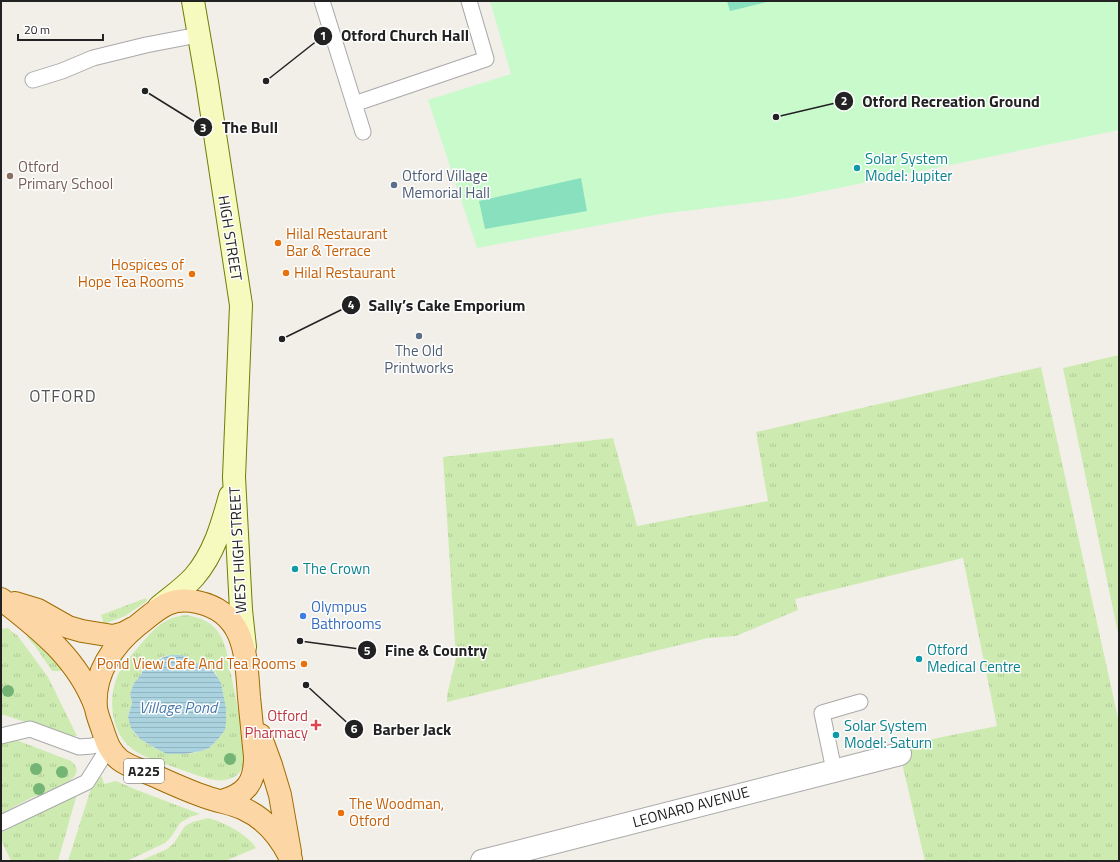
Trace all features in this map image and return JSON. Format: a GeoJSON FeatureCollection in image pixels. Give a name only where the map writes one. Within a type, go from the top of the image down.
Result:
{"type":"FeatureCollection","features":[{"type":"Feature","properties":{"kind":"main road","name":"A225"},"geometry":{"type":"LineString","coordinates":[[1,598],[38,610],[68,627],[101,635],[119,635],[137,625]]}},
{"type":"Feature","properties":{"kind":"main road","name":"A225"},"geometry":{"type":"LineString","coordinates":[[1,598],[48,638],[74,665],[92,696],[108,744],[114,755],[127,764],[200,795],[244,808],[259,818],[278,837],[285,846],[291,860]]}},
{"type":"Feature","properties":{"kind":"main road","name":"A225"},"geometry":{"type":"LineString","coordinates":[[96,709],[98,685],[106,661],[119,641],[159,607],[170,602],[188,600],[216,608],[227,616],[235,626],[241,638],[246,657],[255,757],[254,772],[244,790],[236,797],[222,801]]}},
{"type":"Feature","properties":{"kind":"main road","name":"A225"},"geometry":{"type":"LineString","coordinates":[[250,707],[280,795],[291,860]]}},
{"type":"Feature","properties":{"kind":"street","name":"HIGH STREET"},"geometry":{"type":"LineString","coordinates":[[193,1],[240,305],[234,477]]}},
{"type":"Feature","properties":{"kind":"street","name":"WEST HIGH STREET"},"geometry":{"type":"LineString","coordinates":[[159,607],[193,578],[210,555],[217,540],[234,477]]}},
{"type":"Feature","properties":{"kind":"street","name":"WEST HIGH STREET"},"geometry":{"type":"LineString","coordinates":[[234,477],[241,610],[246,657]]}},
{"type":"Feature","properties":{"kind":"street","name":"LEONARD AVENUE"},"geometry":{"type":"LineString","coordinates":[[482,861],[900,754]]}},
{"type":"Feature","properties":{"kind":"lane"},"geometry":{"type":"LineString","coordinates":[[322,1],[363,132]]}},
{"type":"Feature","properties":{"kind":"lane"},"geometry":{"type":"LineString","coordinates":[[354,104],[486,59],[469,1]]}},
{"type":"Feature","properties":{"kind":"lane"},"geometry":{"type":"LineString","coordinates":[[33,80],[62,71],[93,58],[146,45],[198,35]]}},
{"type":"Feature","properties":{"kind":"lane"},"geometry":{"type":"LineString","coordinates":[[834,770],[822,713],[860,702]]}},
{"type":"Feature","properties":{"kind":"lane"},"geometry":{"type":"LineString","coordinates":[[1,736],[30,729],[79,747],[108,744]]}},
{"type":"Feature","properties":{"kind":"lane"},"geometry":{"type":"LineString","coordinates":[[1,823],[87,782],[108,744]]}},
{"type":"Feature","properties":{"kind":"green space"},"geometry":{"type":"Polygon","coordinates":[[[490,1],[1119,1],[1119,130],[790,198],[660,214],[477,248],[428,100],[511,74],[490,1]]]}},
{"type":"Feature","properties":{"kind":"green space"},"geometry":{"type":"Polygon","coordinates":[[[727,1],[771,1],[730,11],[727,1]]]}},
{"type":"Feature","properties":{"kind":"green space"},"geometry":{"type":"Polygon","coordinates":[[[581,178],[587,211],[485,229],[479,201],[581,178]]]}},
{"type":"Feature","properties":{"kind":"green space"},"geometry":{"type":"Polygon","coordinates":[[[1119,355],[1119,638],[1063,368],[1119,355]]]}},
{"type":"Feature","properties":{"kind":"green space"},"geometry":{"type":"Polygon","coordinates":[[[1041,367],[1119,723],[1119,861],[925,861],[898,746],[997,726],[963,558],[795,599],[798,610],[736,636],[708,638],[447,702],[447,695],[456,658],[443,457],[613,438],[637,526],[768,501],[756,432],[1041,367]]]}},
{"type":"Feature","properties":{"kind":"green space"},"geometry":{"type":"Polygon","coordinates":[[[146,598],[147,601],[125,616],[104,624],[101,615],[146,598]]]}},
{"type":"Feature","properties":{"kind":"green space"},"geometry":{"type":"Polygon","coordinates":[[[187,615],[208,622],[217,630],[226,649],[246,750],[244,762],[239,773],[236,776],[226,780],[213,780],[142,755],[130,747],[124,740],[115,724],[112,705],[114,686],[120,670],[145,639],[163,623],[178,616],[187,615]],[[180,655],[161,657],[158,661],[150,662],[142,669],[141,675],[134,683],[130,694],[132,703],[128,717],[135,734],[140,739],[157,749],[173,754],[194,753],[209,748],[218,739],[226,716],[221,683],[215,672],[204,664],[196,664],[180,655]]]}},
{"type":"Feature","properties":{"kind":"green space"},"geometry":{"type":"Polygon","coordinates":[[[8,628],[11,631],[1,639],[1,629],[8,628]]]}},
{"type":"Feature","properties":{"kind":"green space"},"geometry":{"type":"Polygon","coordinates":[[[11,631],[17,635],[48,677],[77,736],[68,736],[1,714],[1,639],[11,631]]]}},
{"type":"Feature","properties":{"kind":"green space"},"geometry":{"type":"Polygon","coordinates":[[[29,632],[52,656],[62,671],[52,671],[27,637],[29,632]]]}},
{"type":"Feature","properties":{"kind":"green space"},"geometry":{"type":"Polygon","coordinates":[[[11,738],[71,761],[76,768],[76,774],[71,780],[63,785],[29,799],[1,814],[1,741],[11,738]]]}},
{"type":"Feature","properties":{"kind":"green space"},"geometry":{"type":"Polygon","coordinates":[[[95,776],[102,777],[104,784],[116,781],[200,814],[190,817],[180,823],[165,843],[127,861],[68,861],[95,776]]]}},
{"type":"Feature","properties":{"kind":"green space"},"geometry":{"type":"Polygon","coordinates":[[[77,794],[58,861],[11,861],[1,840],[1,833],[77,794]]]}},
{"type":"Feature","properties":{"kind":"green space"},"geometry":{"type":"Polygon","coordinates":[[[208,818],[235,829],[247,838],[256,848],[225,861],[140,861],[167,849],[174,843],[185,826],[208,818]]]}},
{"type":"Feature","properties":{"kind":"water","name":"Village Pond"},"geometry":{"type":"Polygon","coordinates":[[[170,655],[188,657],[196,664],[204,664],[211,668],[221,683],[226,708],[225,730],[209,748],[201,751],[185,754],[167,754],[140,739],[131,728],[128,717],[132,703],[130,694],[134,683],[141,675],[144,666],[170,655]]]}},
{"type":"Feature","properties":{"kind":"place","name":"Otford Church Hall"},"geometry":{"type":"Point","coordinates":[266,81]}},
{"type":"Feature","properties":{"kind":"place","name":"The Bull"},"geometry":{"type":"Point","coordinates":[145,91]}},
{"type":"Feature","properties":{"kind":"place","name":"Otford Recreation Ground"},"geometry":{"type":"Point","coordinates":[776,117]}},
{"type":"Feature","properties":{"kind":"place","name":"Solar System Model: Jupiter"},"geometry":{"type":"Point","coordinates":[857,168]}},
{"type":"Feature","properties":{"kind":"place","name":"Otford Primary School"},"geometry":{"type":"Point","coordinates":[10,176]}},
{"type":"Feature","properties":{"kind":"place","name":"Otford Village Memorial Hall"},"geometry":{"type":"Point","coordinates":[394,185]}},
{"type":"Feature","properties":{"kind":"place","name":"Hilal Restaurant Bar & Terrace"},"geometry":{"type":"Point","coordinates":[278,243]}},
{"type":"Feature","properties":{"kind":"place","name":"Hilal Restaurant"},"geometry":{"type":"Point","coordinates":[286,273]}},
{"type":"Feature","properties":{"kind":"place","name":"Hospices of Hope Tea Rooms"},"geometry":{"type":"Point","coordinates":[192,274]}},
{"type":"Feature","properties":{"kind":"place","name":"The Old Printworks"},"geometry":{"type":"Point","coordinates":[419,336]}},
{"type":"Feature","properties":{"kind":"place","name":"Sally’s Cake Emporium"},"geometry":{"type":"Point","coordinates":[282,339]}},
{"type":"Feature","properties":{"kind":"place","name":"The Crown"},"geometry":{"type":"Point","coordinates":[295,569]}},
{"type":"Feature","properties":{"kind":"place","name":"Olympus Bathrooms"},"geometry":{"type":"Point","coordinates":[303,616]}},
{"type":"Feature","properties":{"kind":"place","name":"Fine & Country"},"geometry":{"type":"Point","coordinates":[300,641]}},
{"type":"Feature","properties":{"kind":"place","name":"Otford Medical Centre"},"geometry":{"type":"Point","coordinates":[919,659]}},
{"type":"Feature","properties":{"kind":"place","name":"Pond View Cafe And Tea Rooms"},"geometry":{"type":"Point","coordinates":[304,664]}},
{"type":"Feature","properties":{"kind":"place","name":"Barber Jack"},"geometry":{"type":"Point","coordinates":[306,685]}},
{"type":"Feature","properties":{"kind":"place","name":"Otford Pharmacy"},"geometry":{"type":"Point","coordinates":[316,725]}},
{"type":"Feature","properties":{"kind":"place","name":"Solar System Model: Saturn"},"geometry":{"type":"Point","coordinates":[836,735]}},
{"type":"Feature","properties":{"kind":"place","name":"The Woodman, Otford"},"geometry":{"type":"Point","coordinates":[341,813]}},
{"type":"Feature","properties":{"kind":"district","name":"OTFORD"},"geometry":{"type":"Point","coordinates":[63,396]}}]}
